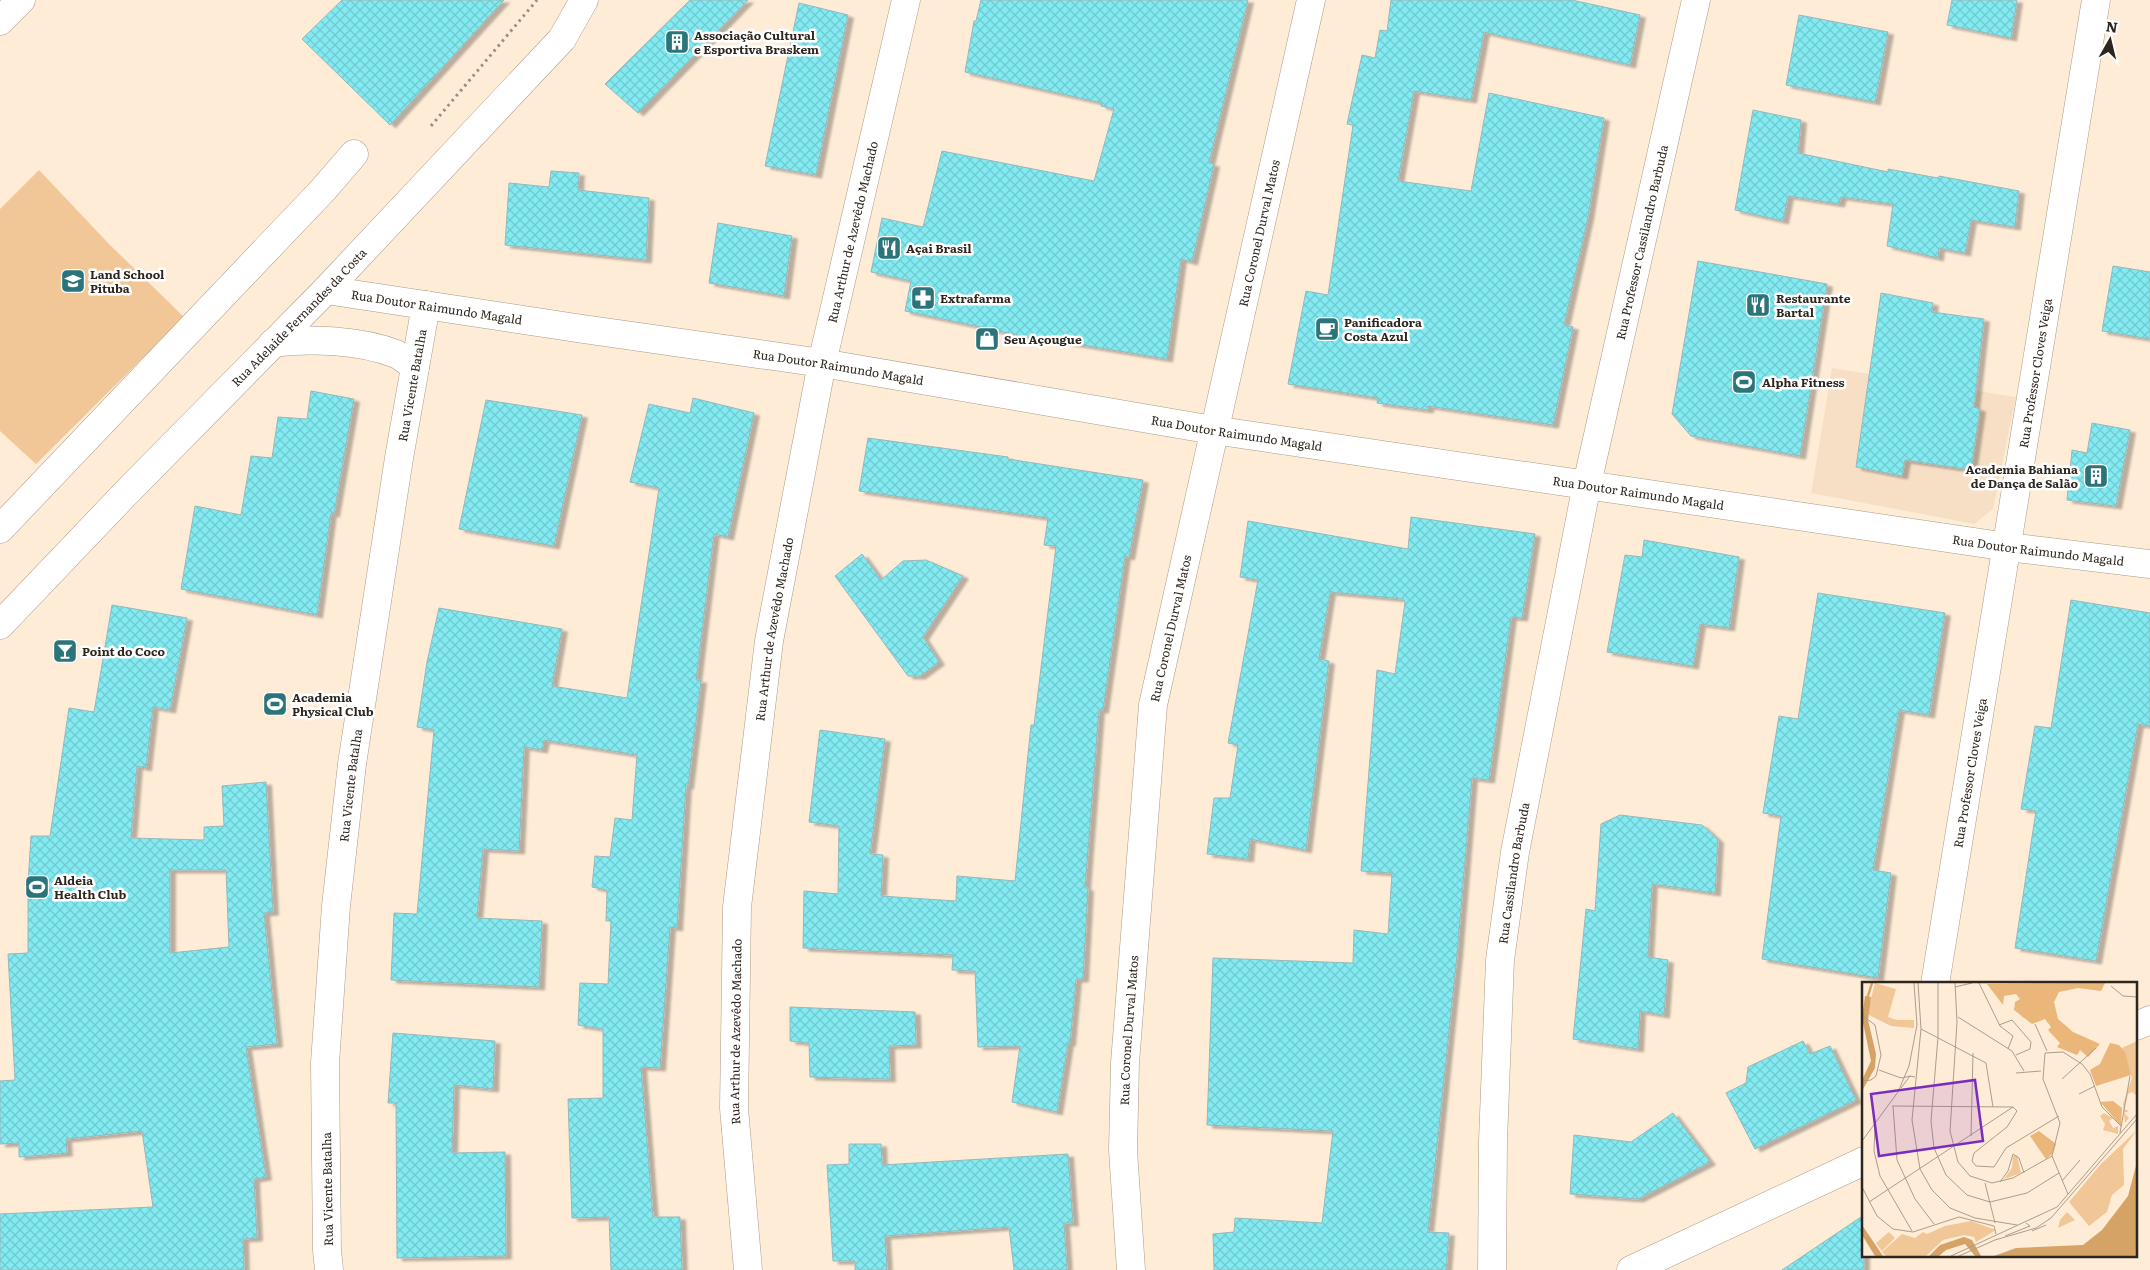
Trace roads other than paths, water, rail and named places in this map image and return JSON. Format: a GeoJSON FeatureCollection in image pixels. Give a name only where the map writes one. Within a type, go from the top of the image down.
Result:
{"type":"FeatureCollection","features":[{"type":"Feature","properties":{"kind":"street"},"geometry":{"type":"LineString","coordinates":[[0,21],[21,0]]}},
{"type":"Feature","properties":{"kind":"street","name":"Rua Adelaide Fernandes da Costa"},"geometry":{"type":"LineString","coordinates":[[0,625],[273,342],[326,290],[562,39],[584,0]]}},
{"type":"Feature","properties":{"kind":"street"},"geometry":{"type":"LineString","coordinates":[[562,39],[600,0]]}},
{"type":"Feature","properties":{"kind":"street","name":"Rua Arthur de Azevêdo Machado"},"geometry":{"type":"LineString","coordinates":[[748,1270],[734,1108],[737,907],[769,641],[822,363],[906,0]]}},
{"type":"Feature","properties":{"kind":"street","name":"Rua Coronel Durval Matos"},"geometry":{"type":"LineString","coordinates":[[1131,1270],[1123,1150],[1124,1063],[1152,706],[1311,0]]}},
{"type":"Feature","properties":{"kind":"street","name":"Rua Professor Cassilandro Barbuda"},"geometry":{"type":"LineString","coordinates":[[1587,484],[1696,0]]}},
{"type":"Feature","properties":{"kind":"street","name":"Rua Professor Cloves Veiga"},"geometry":{"type":"LineString","coordinates":[[1935,982],[2096,0]]}},
{"type":"Feature","properties":{"kind":"street"},"geometry":{"type":"LineString","coordinates":[[0,529],[323,190],[354,154]]}},
{"type":"Feature","properties":{"kind":"street","name":"Rua Doutor Raimundo Magald"},"geometry":{"type":"LineString","coordinates":[[326,290],[822,363],[1213,430],[2008,547],[2150,564]]}},
{"type":"Feature","properties":{"kind":"street","name":"Rua Vicente Batalha"},"geometry":{"type":"LineString","coordinates":[[329,1270],[325,1063],[336,906],[352,764],[398,458],[426,305]]}},
{"type":"Feature","properties":{"kind":"street"},"geometry":{"type":"LineString","coordinates":[[273,342],[313,340],[361,345],[397,354],[415,367]]}},
{"type":"Feature","properties":{"kind":"street","name":"Rua Cassilandro Barbuda"},"geometry":{"type":"LineString","coordinates":[[1492,1270],[1500,960],[1515,852],[1587,484]]}},
{"type":"Feature","properties":{"kind":"street"},"geometry":{"type":"LineString","coordinates":[[2138,1025],[2150,1020]]}},
{"type":"Feature","properties":{"kind":"street"},"geometry":{"type":"LineString","coordinates":[[1631,1270],[1862,1162]]}},
{"type":"Feature","properties":{"kind":"place","name":"Associação Cultural e Esportiva Braskem"},"geometry":{"type":"Point","coordinates":[677,42]}},
{"type":"Feature","properties":{"kind":"place","name":"Açai Brasil"},"geometry":{"type":"Point","coordinates":[889,248]}},
{"type":"Feature","properties":{"kind":"place","name":"Land School Pituba"},"geometry":{"type":"Point","coordinates":[73,281]}},
{"type":"Feature","properties":{"kind":"place","name":"Extrafarma"},"geometry":{"type":"Point","coordinates":[923,298]}},
{"type":"Feature","properties":{"kind":"place","name":"Restaurante Bartal"},"geometry":{"type":"Point","coordinates":[1758,305]}},
{"type":"Feature","properties":{"kind":"place","name":"Panificadora Costa Azul"},"geometry":{"type":"Point","coordinates":[1327,329]}},
{"type":"Feature","properties":{"kind":"place","name":"Seu Açougue"},"geometry":{"type":"Point","coordinates":[987,339]}},
{"type":"Feature","properties":{"kind":"place","name":"Alpha Fitness"},"geometry":{"type":"Point","coordinates":[1744,382]}},
{"type":"Feature","properties":{"kind":"place","name":"Academia Bahiana de Dança de Salão"},"geometry":{"type":"Point","coordinates":[2096,476]}},
{"type":"Feature","properties":{"kind":"place","name":"Point do Coco"},"geometry":{"type":"Point","coordinates":[65,651]}},
{"type":"Feature","properties":{"kind":"place","name":"Academia Physical Club"},"geometry":{"type":"Point","coordinates":[275,704]}},
{"type":"Feature","properties":{"kind":"place","name":"Aldeia Health Club"},"geometry":{"type":"Point","coordinates":[37,887]}}]}
